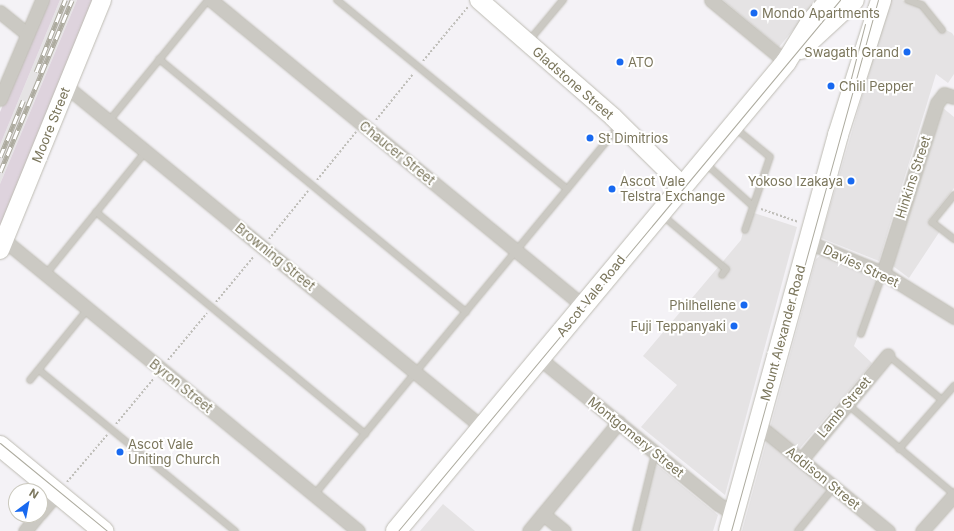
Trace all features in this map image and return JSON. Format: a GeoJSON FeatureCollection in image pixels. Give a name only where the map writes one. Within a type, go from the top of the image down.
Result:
{"type":"FeatureCollection","features":[{"type":"Feature","properties":{"kind":"main road","name":"Ascot Vale Road"},"geometry":{"type":"LineString","coordinates":[[786,62],[811,22],[830,0]]}},
{"type":"Feature","properties":{"kind":"main road","name":"Ascot Vale Road"},"geometry":{"type":"LineString","coordinates":[[396,531],[659,212],[683,186],[702,161],[786,62],[854,0]]}},
{"type":"Feature","properties":{"kind":"main road","name":"Mount Alexander Road"},"geometry":{"type":"LineString","coordinates":[[838,136],[867,0]]}},
{"type":"Feature","properties":{"kind":"main road","name":"Mount Alexander Road"},"geometry":{"type":"LineString","coordinates":[[731,522],[838,136],[881,0]]}},
{"type":"Feature","properties":{"kind":"main road"},"geometry":{"type":"LineString","coordinates":[[0,446],[103,531]]}},
{"type":"Feature","properties":{"kind":"street"},"geometry":{"type":"LineString","coordinates":[[0,99],[42,0]]}},
{"type":"Feature","properties":{"kind":"street","name":"Moore Street"},"geometry":{"type":"LineString","coordinates":[[2,245],[102,0]]}},
{"type":"Feature","properties":{"kind":"street","name":"Chaucer Street"},"geometry":{"type":"LineString","coordinates":[[210,0],[583,306]]}},
{"type":"Feature","properties":{"kind":"street","name":"Gladstone Street"},"geometry":{"type":"LineString","coordinates":[[479,0],[620,124],[683,186]]}},
{"type":"Feature","properties":{"kind":"street"},"geometry":{"type":"LineString","coordinates":[[711,0],[786,62]]}},
{"type":"Feature","properties":{"kind":"street"},"geometry":{"type":"LineString","coordinates":[[0,12],[27,34]]}},
{"type":"Feature","properties":{"kind":"street","name":"Browning Street"},"geometry":{"type":"LineString","coordinates":[[67,87],[482,427]]}},
{"type":"Feature","properties":{"kind":"street","name":"Hinkins Street"},"geometry":{"type":"LineString","coordinates":[[883,273],[937,103],[944,94],[954,98]]}},
{"type":"Feature","properties":{"kind":"street","name":"Davies Street"},"geometry":{"type":"LineString","coordinates":[[808,242],[883,273],[952,312]]}},
{"type":"Feature","properties":{"kind":"street","name":"Byron Street"},"geometry":{"type":"LineString","coordinates":[[2,245],[46,274],[358,531]]}},
{"type":"Feature","properties":{"kind":"street","name":"Lamb Street"},"geometry":{"type":"LineString","coordinates":[[801,460],[888,355]]}},
{"type":"Feature","properties":{"kind":"street","name":"Montgomery Street"},"geometry":{"type":"LineString","coordinates":[[539,358],[718,504],[731,522]]}},
{"type":"Feature","properties":{"kind":"street"},"geometry":{"type":"LineString","coordinates":[[529,531],[619,422]]}},
{"type":"Feature","properties":{"kind":"street","name":"Addison Street"},"geometry":{"type":"LineString","coordinates":[[758,424],[888,531]]}},
{"type":"Feature","properties":{"kind":"street"},"geometry":{"type":"LineString","coordinates":[[48,504],[57,493]]}},
{"type":"Feature","properties":{"kind":"street"},"geometry":{"type":"LineString","coordinates":[[922,531],[954,494]]}},
{"type":"Feature","properties":{"kind":"street"},"geometry":{"type":"LineString","coordinates":[[543,514],[564,531]]}},
{"type":"Feature","properties":{"kind":"street"},"geometry":{"type":"LineString","coordinates":[[25,531],[32,523]]}},
{"type":"Feature","properties":{"kind":"lane"},"geometry":{"type":"LineString","coordinates":[[109,121],[210,0]]}},
{"type":"Feature","properties":{"kind":"lane"},"geometry":{"type":"LineString","coordinates":[[337,0],[567,190]]}},
{"type":"Feature","properties":{"kind":"lane"},"geometry":{"type":"LineString","coordinates":[[527,43],[563,0]]}},
{"type":"Feature","properties":{"kind":"lane"},"geometry":{"type":"LineString","coordinates":[[908,0],[922,5],[942,30]]}},
{"type":"Feature","properties":{"kind":"lane"},"geometry":{"type":"LineString","coordinates":[[159,60],[466,312]]}},
{"type":"Feature","properties":{"kind":"lane"},"geometry":{"type":"LineString","coordinates":[[314,495],[620,124]]}},
{"type":"Feature","properties":{"kind":"lane"},"geometry":{"type":"LineString","coordinates":[[732,126],[770,157],[745,230]]}},
{"type":"Feature","properties":{"kind":"lane"},"geometry":{"type":"LineString","coordinates":[[46,274],[146,152]]}},
{"type":"Feature","properties":{"kind":"lane"},"geometry":{"type":"LineString","coordinates":[[702,161],[753,206]]}},
{"type":"Feature","properties":{"kind":"lane"},"geometry":{"type":"LineString","coordinates":[[954,195],[932,222],[954,239]]}},
{"type":"Feature","properties":{"kind":"lane"},"geometry":{"type":"LineString","coordinates":[[96,212],[365,434]]}},
{"type":"Feature","properties":{"kind":"lane"},"geometry":{"type":"LineString","coordinates":[[659,212],[726,269],[722,275]]}},
{"type":"Feature","properties":{"kind":"lane"},"geometry":{"type":"LineString","coordinates":[[860,334],[883,273]]}},
{"type":"Feature","properties":{"kind":"lane"},"geometry":{"type":"LineString","coordinates":[[30,380],[88,309]]}},
{"type":"Feature","properties":{"kind":"lane"},"geometry":{"type":"LineString","coordinates":[[888,355],[942,400]]}},
{"type":"Feature","properties":{"kind":"lane"},"geometry":{"type":"LineString","coordinates":[[39,370],[234,531]]}},
{"type":"Feature","properties":{"kind":"lane"},"geometry":{"type":"LineString","coordinates":[[899,449],[954,386]]}},
{"type":"Feature","properties":{"kind":"lane"},"geometry":{"type":"LineString","coordinates":[[847,404],[954,494]]}},
{"type":"Feature","properties":{"kind":"lane"},"geometry":{"type":"LineString","coordinates":[[636,531],[656,452]]}},
{"type":"Feature","properties":{"kind":"lane"},"geometry":{"type":"LineString","coordinates":[[798,531],[834,487]]}},
{"type":"Feature","properties":{"kind":"path"},"geometry":{"type":"LineString","coordinates":[[753,206],[799,222]]}},
{"type":"Feature","properties":{"kind":"shaded area"},"geometry":{"type":"Polygon","coordinates":[[[47,0],[60,0],[0,145],[0,112],[47,0]]]}},
{"type":"Feature","properties":{"kind":"shaded area"},"geometry":{"type":"Polygon","coordinates":[[[60,0],[77,0],[0,184],[0,145],[60,0]]]}},
{"type":"Feature","properties":{"kind":"shaded area"},"geometry":{"type":"Polygon","coordinates":[[[77,0],[95,0],[0,227],[0,184],[77,0]]]}},
{"type":"Feature","properties":{"kind":"shaded area"},"geometry":{"type":"Polygon","coordinates":[[[723,0],[818,0],[779,47],[723,0]]]}},
{"type":"Feature","properties":{"kind":"shaded area"},"geometry":{"type":"Polygon","coordinates":[[[890,0],[902,0],[919,6],[934,24],[952,33],[954,36],[954,74],[948,83],[936,74],[879,261],[821,238],[890,0]]]}},
{"type":"Feature","properties":{"kind":"shaded area"},"geometry":{"type":"Polygon","coordinates":[[[943,108],[954,117],[954,188],[928,221],[940,231],[909,278],[893,266],[943,108]]]}},
{"type":"Feature","properties":{"kind":"shaded area"},"geometry":{"type":"Polygon","coordinates":[[[748,211],[797,227],[725,495],[641,427],[677,385],[643,356],[741,240],[748,211]]]}},
{"type":"Feature","properties":{"kind":"shaded area"},"geometry":{"type":"Polygon","coordinates":[[[821,255],[880,281],[854,346],[872,363],[795,454],[834,487],[799,531],[742,531],[816,259],[821,255]]]}},
{"type":"Feature","properties":{"kind":"shaded area"},"geometry":{"type":"Polygon","coordinates":[[[653,462],[718,515],[713,531],[635,531],[653,462]]]}},
{"type":"Feature","properties":{"kind":"shaded area"},"geometry":{"type":"Polygon","coordinates":[[[443,504],[475,531],[420,531],[443,504]]]}},
{"type":"Feature","properties":{"kind":"tram line"},"geometry":{"type":"LineString","coordinates":[[398,531],[840,0]]}},
{"type":"Feature","properties":{"kind":"tram line"},"geometry":{"type":"LineString","coordinates":[[731,531],[878,0]]}},
{"type":"Feature","properties":{"kind":"tram line"},"geometry":{"type":"LineString","coordinates":[[850,82],[865,24]]}},
{"type":"Feature","properties":{"kind":"tram line"},"geometry":{"type":"LineString","coordinates":[[0,443],[107,531]]}},
{"type":"Feature","properties":{"kind":"railway"},"geometry":{"type":"LineString","coordinates":[[36,72],[65,0]]}},
{"type":"Feature","properties":{"kind":"railway"},"geometry":{"type":"LineString","coordinates":[[0,172],[72,0]]}},
{"type":"Feature","properties":{"kind":"railway"},"geometry":{"type":"LineString","coordinates":[[0,157],[23,101]]}},
{"type":"Feature","properties":{"kind":"place","name":"Mondo Apartments"},"geometry":{"type":"Point","coordinates":[754,13]}},
{"type":"Feature","properties":{"kind":"place","name":"Swagath Grand"},"geometry":{"type":"Point","coordinates":[907,52]}},
{"type":"Feature","properties":{"kind":"place","name":"ATO"},"geometry":{"type":"Point","coordinates":[620,62]}},
{"type":"Feature","properties":{"kind":"place","name":"Chili Pepper"},"geometry":{"type":"Point","coordinates":[831,86]}},
{"type":"Feature","properties":{"kind":"place","name":"St Dimitrios"},"geometry":{"type":"Point","coordinates":[590,138]}},
{"type":"Feature","properties":{"kind":"place","name":"Yokoso Izakaya"},"geometry":{"type":"Point","coordinates":[851,181]}},
{"type":"Feature","properties":{"kind":"place","name":"Ascot Vale Telstra Exchange"},"geometry":{"type":"Point","coordinates":[612,189]}},
{"type":"Feature","properties":{"kind":"place","name":"Philhellene"},"geometry":{"type":"Point","coordinates":[744,305]}},
{"type":"Feature","properties":{"kind":"place","name":"Fuji Teppanyaki"},"geometry":{"type":"Point","coordinates":[734,326]}},
{"type":"Feature","properties":{"kind":"place","name":"Ascot Vale Uniting Church"},"geometry":{"type":"Point","coordinates":[120,452]}}]}
